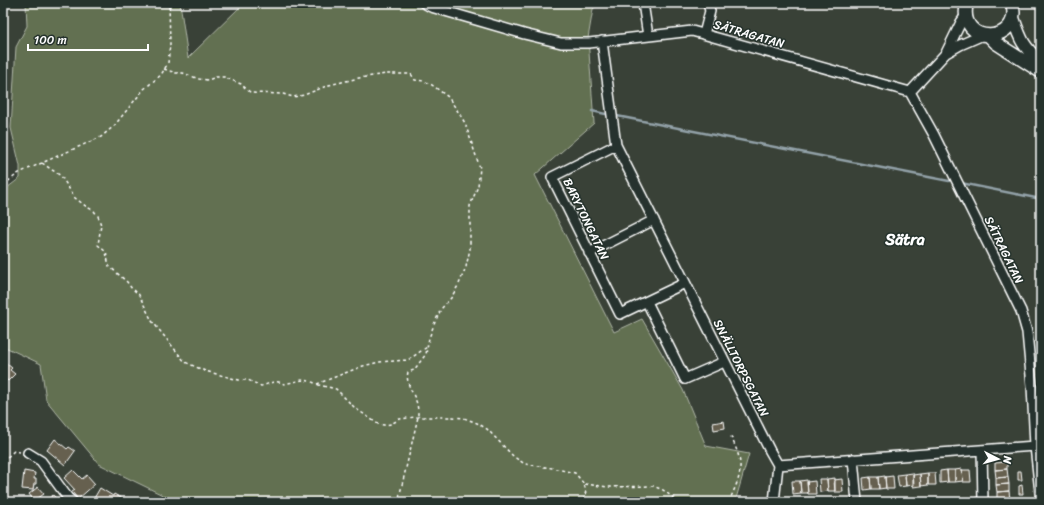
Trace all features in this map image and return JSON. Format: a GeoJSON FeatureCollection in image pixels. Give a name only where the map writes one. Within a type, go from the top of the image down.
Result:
{"type":"FeatureCollection","features":[{"type":"Feature","properties":{"kind":"main road"},"geometry":{"type":"LineString","coordinates":[[966,7],[970,25],[973,30],[986,35],[1041,72]]}},
{"type":"Feature","properties":{"kind":"main road"},"geometry":{"type":"LineString","coordinates":[[986,35],[995,35],[1004,31],[1008,27],[1013,8]]}},
{"type":"Feature","properties":{"kind":"main road"},"geometry":{"type":"LineString","coordinates":[[1013,8],[1020,40],[1041,63]]}},
{"type":"Feature","properties":{"kind":"street","name":"SÄTRAGATAN"},"geometry":{"type":"LineString","coordinates":[[424,3],[432,7],[476,20],[561,43],[602,41],[692,31],[910,92],[938,142],[1021,311],[1027,332],[1032,386],[1035,446],[1041,502]]}},
{"type":"Feature","properties":{"kind":"street"},"geometry":{"type":"LineString","coordinates":[[643,3],[648,36]]}},
{"type":"Feature","properties":{"kind":"street"},"geometry":{"type":"LineString","coordinates":[[704,34],[710,11],[708,3]]}},
{"type":"Feature","properties":{"kind":"street"},"geometry":{"type":"LineString","coordinates":[[910,92],[946,53],[961,22],[966,7]]}},
{"type":"Feature","properties":{"kind":"street"},"geometry":{"type":"LineString","coordinates":[[946,53],[960,45],[986,35]]}},
{"type":"Feature","properties":{"kind":"street","name":"SNÄLLTORPSGATAN"},"geometry":{"type":"LineString","coordinates":[[602,41],[616,145],[724,362],[778,465]]}},
{"type":"Feature","properties":{"kind":"street","name":"BARYTONGATAN"},"geometry":{"type":"LineString","coordinates":[[616,145],[552,177],[620,314],[647,302]]}},
{"type":"Feature","properties":{"kind":"street"},"geometry":{"type":"LineString","coordinates":[[589,253],[654,220]]}},
{"type":"Feature","properties":{"kind":"street"},"geometry":{"type":"LineString","coordinates":[[685,283],[647,302],[685,379],[724,362]]}},
{"type":"Feature","properties":{"kind":"street"},"geometry":{"type":"LineString","coordinates":[[774,502],[778,465],[1035,446]]}},
{"type":"Feature","properties":{"kind":"street"},"geometry":{"type":"LineString","coordinates":[[982,450],[984,502]]}},
{"type":"Feature","properties":{"kind":"street"},"geometry":{"type":"LineString","coordinates":[[28,453],[41,461],[68,498],[73,502]]}},
{"type":"Feature","properties":{"kind":"street"},"geometry":{"type":"LineString","coordinates":[[853,460],[857,502]]}},
{"type":"Feature","properties":{"kind":"path"},"geometry":{"type":"LineString","coordinates":[[3,184],[19,173],[107,133],[144,89],[161,75],[168,64],[170,44],[169,3]]}},
{"type":"Feature","properties":{"kind":"path"},"geometry":{"type":"LineString","coordinates":[[164,69],[176,73],[183,73],[199,79],[208,80],[216,77],[224,77],[241,84],[252,93],[283,94],[293,97],[304,95],[329,85],[351,79],[386,74],[410,74],[415,80],[424,81],[448,97],[465,123],[480,168],[478,186],[470,206],[470,250],[466,267],[451,298],[442,309],[429,338],[426,354],[414,370],[408,372],[407,375],[408,382],[417,403],[418,417],[398,502]]}},
{"type":"Feature","properties":{"kind":"path"},"geometry":{"type":"LineString","coordinates":[[42,163],[61,176],[76,198],[94,211],[98,216],[101,225],[98,245],[106,252],[109,266],[138,293],[143,306],[155,325],[185,362],[206,371],[239,380],[248,380],[261,386],[279,381],[284,384],[302,380],[336,389],[348,402],[378,424],[391,424],[400,419],[418,417],[464,418],[477,423],[487,430],[514,457],[524,464],[552,468],[575,474],[584,484],[586,491],[583,502]]}},
{"type":"Feature","properties":{"kind":"path"},"geometry":{"type":"LineString","coordinates":[[317,384],[363,366],[379,362],[408,360],[428,347]]}},
{"type":"Feature","properties":{"kind":"path"},"geometry":{"type":"LineString","coordinates":[[729,502],[739,477],[740,466],[738,454],[730,434]]}},
{"type":"Feature","properties":{"kind":"path"},"geometry":{"type":"LineString","coordinates":[[3,461],[14,451],[28,453]]}},
{"type":"Feature","properties":{"kind":"path"},"geometry":{"type":"LineString","coordinates":[[584,484],[608,487],[653,486],[663,490],[679,502]]}},
{"type":"Feature","properties":{"kind":"green space"},"geometry":{"type":"Polygon","coordinates":[[[26,3],[180,3],[188,58],[244,3],[600,3],[593,9],[588,38],[594,123],[535,175],[614,332],[642,319],[683,390],[706,446],[749,454],[735,502],[177,502],[99,464],[46,400],[41,364],[3,346],[3,191],[20,178],[20,166],[11,128],[16,47],[27,26],[26,3]]]}},
{"type":"Feature","properties":{"kind":"building"},"geometry":{"type":"Polygon","coordinates":[[[3,3],[7,3],[8,9],[3,10],[3,3]]]}},
{"type":"Feature","properties":{"kind":"building"},"geometry":{"type":"Polygon","coordinates":[[[3,364],[5,366],[7,364],[12,368],[10,370],[15,374],[8,381],[4,377],[3,378],[3,364]]]}},
{"type":"Feature","properties":{"kind":"building"},"geometry":{"type":"Polygon","coordinates":[[[724,421],[725,428],[714,430],[713,423],[724,421]]]}},
{"type":"Feature","properties":{"kind":"building"},"geometry":{"type":"Polygon","coordinates":[[[55,439],[67,449],[69,447],[75,451],[65,465],[47,450],[55,439]]]}},
{"type":"Feature","properties":{"kind":"building"},"geometry":{"type":"Polygon","coordinates":[[[1007,462],[1007,469],[995,470],[995,463],[1007,462]]]}},
{"type":"Feature","properties":{"kind":"building"},"geometry":{"type":"Polygon","coordinates":[[[962,469],[963,481],[955,482],[955,470],[962,469]]]}},
{"type":"Feature","properties":{"kind":"building"},"geometry":{"type":"Polygon","coordinates":[[[1007,469],[1008,477],[996,478],[995,470],[1007,469]]]}},
{"type":"Feature","properties":{"kind":"building"},"geometry":{"type":"Polygon","coordinates":[[[73,470],[82,479],[87,475],[95,484],[78,499],[72,492],[75,490],[64,478],[73,470]]]}},
{"type":"Feature","properties":{"kind":"building"},"geometry":{"type":"Polygon","coordinates":[[[947,470],[955,470],[955,482],[948,482],[947,470]]]}},
{"type":"Feature","properties":{"kind":"building"},"geometry":{"type":"Polygon","coordinates":[[[947,470],[948,482],[940,483],[940,471],[947,470]]]}},
{"type":"Feature","properties":{"kind":"building"},"geometry":{"type":"Polygon","coordinates":[[[962,470],[970,470],[971,482],[963,482],[962,470]]]}},
{"type":"Feature","properties":{"kind":"building"},"geometry":{"type":"Polygon","coordinates":[[[24,471],[35,473],[34,479],[36,479],[36,484],[34,484],[33,490],[22,489],[24,471]]]}},
{"type":"Feature","properties":{"kind":"building"},"geometry":{"type":"Polygon","coordinates":[[[1018,471],[1021,471],[1022,480],[1018,480],[1018,471]]]}},
{"type":"Feature","properties":{"kind":"building"},"geometry":{"type":"Polygon","coordinates":[[[913,473],[914,485],[906,486],[905,474],[913,473]]]}},
{"type":"Feature","properties":{"kind":"building"},"geometry":{"type":"Polygon","coordinates":[[[928,473],[928,485],[921,486],[920,474],[928,473]]]}},
{"type":"Feature","properties":{"kind":"building"},"geometry":{"type":"Polygon","coordinates":[[[928,473],[935,473],[936,485],[928,485],[928,473]]]}},
{"type":"Feature","properties":{"kind":"building"},"geometry":{"type":"Polygon","coordinates":[[[905,474],[906,486],[899,487],[897,475],[905,474]]]}},
{"type":"Feature","properties":{"kind":"building"},"geometry":{"type":"Polygon","coordinates":[[[920,474],[921,486],[913,487],[913,475],[920,474]]]}},
{"type":"Feature","properties":{"kind":"building"},"geometry":{"type":"Polygon","coordinates":[[[885,476],[886,488],[879,489],[878,477],[885,476]]]}},
{"type":"Feature","properties":{"kind":"building"},"geometry":{"type":"Polygon","coordinates":[[[893,476],[894,489],[886,489],[885,477],[893,476]]]}},
{"type":"Feature","properties":{"kind":"building"},"geometry":{"type":"Polygon","coordinates":[[[870,477],[878,477],[879,489],[871,489],[870,477]]]}},
{"type":"Feature","properties":{"kind":"building"},"geometry":{"type":"Polygon","coordinates":[[[870,477],[871,489],[864,490],[863,478],[870,477]]]}},
{"type":"Feature","properties":{"kind":"building"},"geometry":{"type":"Polygon","coordinates":[[[1008,477],[1009,484],[996,485],[996,478],[1008,477]]]}},
{"type":"Feature","properties":{"kind":"building"},"geometry":{"type":"Polygon","coordinates":[[[835,478],[835,491],[828,491],[827,479],[835,478]]]}},
{"type":"Feature","properties":{"kind":"building"},"geometry":{"type":"Polygon","coordinates":[[[819,479],[827,479],[828,491],[820,492],[819,479]]]}},
{"type":"Feature","properties":{"kind":"building"},"geometry":{"type":"Polygon","coordinates":[[[842,479],[843,492],[835,492],[834,480],[842,479]]]}},
{"type":"Feature","properties":{"kind":"building"},"geometry":{"type":"Polygon","coordinates":[[[807,480],[808,493],[801,493],[800,481],[807,480]]]}},
{"type":"Feature","properties":{"kind":"building"},"geometry":{"type":"Polygon","coordinates":[[[792,481],[800,481],[801,493],[793,494],[792,481]]]}},
{"type":"Feature","properties":{"kind":"building"},"geometry":{"type":"Polygon","coordinates":[[[815,481],[816,494],[808,494],[807,482],[815,481]]]}},
{"type":"Feature","properties":{"kind":"building"},"geometry":{"type":"Polygon","coordinates":[[[1009,484],[1009,491],[997,492],[996,485],[1009,484]]]}},
{"type":"Feature","properties":{"kind":"building"},"geometry":{"type":"Polygon","coordinates":[[[1022,485],[1023,494],[1019,494],[1019,486],[1022,485]]]}},
{"type":"Feature","properties":{"kind":"building"},"geometry":{"type":"Polygon","coordinates":[[[38,487],[44,494],[34,501],[29,494],[38,487]]]}},
{"type":"Feature","properties":{"kind":"building"},"geometry":{"type":"Polygon","coordinates":[[[100,488],[113,496],[114,494],[123,499],[121,502],[96,502],[93,500],[100,488]]]}},
{"type":"Feature","properties":{"kind":"building"},"geometry":{"type":"Polygon","coordinates":[[[1009,491],[1010,499],[997,500],[997,492],[1009,491]]]}},
{"type":"Feature","properties":{"kind":"building"},"geometry":{"type":"Polygon","coordinates":[[[53,495],[59,502],[45,502],[53,495]]]}},
{"type":"Feature","properties":{"kind":"building"},"geometry":{"type":"Polygon","coordinates":[[[1010,499],[1010,502],[997,502],[997,500],[1010,499]]]}},
{"type":"Feature","properties":{"kind":"waterway"},"geometry":{"type":"LineString","coordinates":[[592,111],[610,115]]}},
{"type":"Feature","properties":{"kind":"waterway"},"geometry":{"type":"LineString","coordinates":[[617,116],[949,181]]}},
{"type":"Feature","properties":{"kind":"waterway"},"geometry":{"type":"LineString","coordinates":[[961,183],[1041,199]]}},
{"type":"Feature","properties":{"kind":"district","name":"Sätra"},"geometry":{"type":"Point","coordinates":[905,239]}}]}
